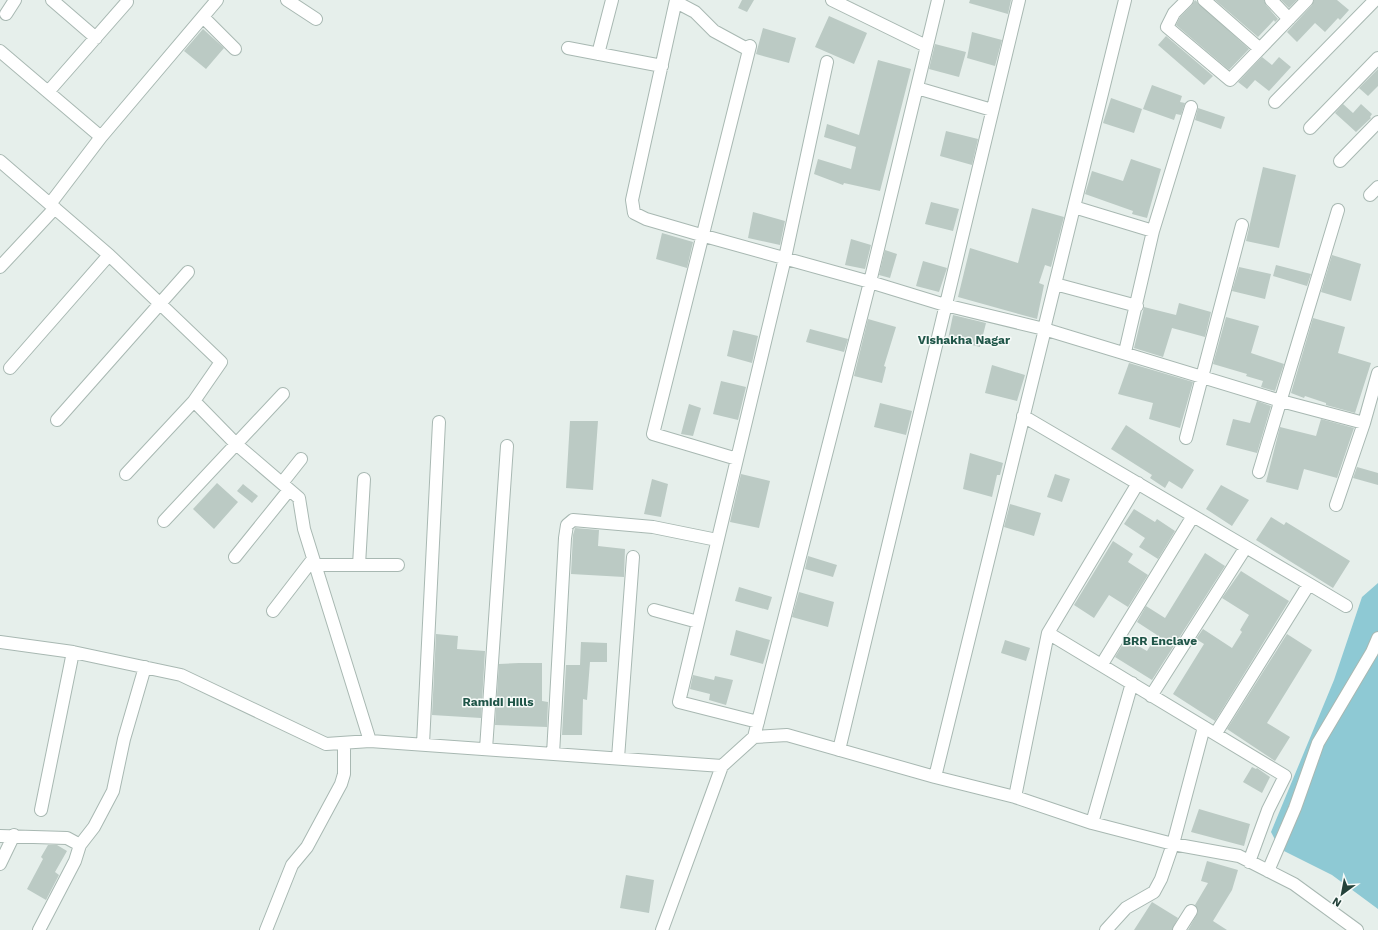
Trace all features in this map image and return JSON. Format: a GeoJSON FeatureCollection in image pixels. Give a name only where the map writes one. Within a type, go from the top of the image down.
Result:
{"type":"FeatureCollection","features":[{"type":"Feature","properties":{"kind":"street"},"geometry":{"type":"LineString","coordinates":[[6,14],[15,0]]}},
{"type":"Feature","properties":{"kind":"street"},"geometry":{"type":"LineString","coordinates":[[52,0],[96,38]]}},
{"type":"Feature","properties":{"kind":"street"},"geometry":{"type":"LineString","coordinates":[[2,260],[52,206],[102,137],[217,0]]}},
{"type":"Feature","properties":{"kind":"street"},"geometry":{"type":"LineString","coordinates":[[287,0],[316,19]]}},
{"type":"Feature","properties":{"kind":"street"},"geometry":{"type":"LineString","coordinates":[[598,54],[612,0]]}},
{"type":"Feature","properties":{"kind":"street"},"geometry":{"type":"LineString","coordinates":[[832,0],[926,46]]}},
{"type":"Feature","properties":{"kind":"street"},"geometry":{"type":"LineString","coordinates":[[662,930],[722,766],[754,737],[870,282],[938,0]]}},
{"type":"Feature","properties":{"kind":"street"},"geometry":{"type":"LineString","coordinates":[[839,750],[1019,0]]}},
{"type":"Feature","properties":{"kind":"street"},"geometry":{"type":"LineString","coordinates":[[935,777],[1125,0]]}},
{"type":"Feature","properties":{"kind":"street"},"geometry":{"type":"LineString","coordinates":[[1187,0],[1174,13],[1167,27],[1230,80],[1307,0]]}},
{"type":"Feature","properties":{"kind":"street"},"geometry":{"type":"LineString","coordinates":[[1204,0],[1260,50]]}},
{"type":"Feature","properties":{"kind":"street"},"geometry":{"type":"LineString","coordinates":[[1271,0],[1289,19]]}},
{"type":"Feature","properties":{"kind":"street"},"geometry":{"type":"LineString","coordinates":[[1275,102],[1375,0]]}},
{"type":"Feature","properties":{"kind":"street"},"geometry":{"type":"LineString","coordinates":[[737,460],[653,434],[701,235],[749,48],[714,31],[695,12],[676,1],[632,200],[634,213],[646,219],[701,235],[870,282],[945,305],[1044,329],[1202,375],[1281,400],[1364,423]]}},
{"type":"Feature","properties":{"kind":"street"},"geometry":{"type":"LineString","coordinates":[[48,92],[127,2]]}},
{"type":"Feature","properties":{"kind":"street"},"geometry":{"type":"LineString","coordinates":[[203,17],[235,49]]}},
{"type":"Feature","properties":{"kind":"street"},"geometry":{"type":"LineString","coordinates":[[568,48],[662,66]]}},
{"type":"Feature","properties":{"kind":"street"},"geometry":{"type":"LineString","coordinates":[[0,51],[102,137]]}},
{"type":"Feature","properties":{"kind":"street"},"geometry":{"type":"LineString","coordinates":[[1310,128],[1378,58]]}},
{"type":"Feature","properties":{"kind":"street"},"geometry":{"type":"LineString","coordinates":[[758,722],[679,702],[785,258],[827,62]]}},
{"type":"Feature","properties":{"kind":"street"},"geometry":{"type":"LineString","coordinates":[[917,88],[992,110]]}},
{"type":"Feature","properties":{"kind":"street"},"geometry":{"type":"LineString","coordinates":[[1125,352],[1137,306],[1153,230],[1190,107]]}},
{"type":"Feature","properties":{"kind":"street"},"geometry":{"type":"LineString","coordinates":[[1340,161],[1378,122]]}},
{"type":"Feature","properties":{"kind":"street"},"geometry":{"type":"LineString","coordinates":[[0,161],[109,255],[221,362],[194,401],[126,474]]}},
{"type":"Feature","properties":{"kind":"street"},"geometry":{"type":"LineString","coordinates":[[1074,207],[1153,230]]}},
{"type":"Feature","properties":{"kind":"street"},"geometry":{"type":"LineString","coordinates":[[1259,472],[1338,210]]}},
{"type":"Feature","properties":{"kind":"street"},"geometry":{"type":"LineString","coordinates":[[1186,438],[1242,225]]}},
{"type":"Feature","properties":{"kind":"street"},"geometry":{"type":"LineString","coordinates":[[10,368],[109,255]]}},
{"type":"Feature","properties":{"kind":"street"},"geometry":{"type":"LineString","coordinates":[[57,420],[188,272]]}},
{"type":"Feature","properties":{"kind":"street"},"geometry":{"type":"LineString","coordinates":[[1055,284],[1137,306]]}},
{"type":"Feature","properties":{"kind":"street"},"geometry":{"type":"LineString","coordinates":[[1336,505],[1364,423],[1378,374]]}},
{"type":"Feature","properties":{"kind":"street"},"geometry":{"type":"LineString","coordinates":[[164,521],[282,394]]}},
{"type":"Feature","properties":{"kind":"street"},"geometry":{"type":"LineString","coordinates":[[194,401],[236,444],[299,498],[304,529],[370,740]]}},
{"type":"Feature","properties":{"kind":"street"},"geometry":{"type":"LineString","coordinates":[[1023,416],[1346,606]]}},
{"type":"Feature","properties":{"kind":"street"},"geometry":{"type":"LineString","coordinates":[[423,744],[439,422]]}},
{"type":"Feature","properties":{"kind":"street"},"geometry":{"type":"LineString","coordinates":[[486,749],[507,446]]}},
{"type":"Feature","properties":{"kind":"street"},"geometry":{"type":"LineString","coordinates":[[234,557],[285,486],[301,459]]}},
{"type":"Feature","properties":{"kind":"street"},"geometry":{"type":"LineString","coordinates":[[359,565],[364,479]]}},
{"type":"Feature","properties":{"kind":"street"},"geometry":{"type":"LineString","coordinates":[[1015,797],[1048,633],[1138,483]]}},
{"type":"Feature","properties":{"kind":"street"},"geometry":{"type":"LineString","coordinates":[[1102,664],[1193,516]]}},
{"type":"Feature","properties":{"kind":"street"},"geometry":{"type":"LineString","coordinates":[[553,754],[565,538],[567,525],[573,520],[653,527],[717,540]]}},
{"type":"Feature","properties":{"kind":"street"},"geometry":{"type":"LineString","coordinates":[[1152,696],[1246,548]]}},
{"type":"Feature","properties":{"kind":"street"},"geometry":{"type":"LineString","coordinates":[[618,758],[633,557]]}},
{"type":"Feature","properties":{"kind":"street"},"geometry":{"type":"LineString","coordinates":[[314,562],[359,565],[398,565]]}},
{"type":"Feature","properties":{"kind":"street"},"geometry":{"type":"LineString","coordinates":[[273,611],[314,562]]}},
{"type":"Feature","properties":{"kind":"street"},"geometry":{"type":"LineString","coordinates":[[1216,733],[1309,584]]}},
{"type":"Feature","properties":{"kind":"street"},"geometry":{"type":"LineString","coordinates":[[654,610],[698,622]]}},
{"type":"Feature","properties":{"kind":"street"},"geometry":{"type":"LineString","coordinates":[[1048,633],[1102,664],[1285,776],[1268,810],[1250,862]]}},
{"type":"Feature","properties":{"kind":"street"},"geometry":{"type":"LineString","coordinates":[[1268,871],[1295,808],[1318,743],[1372,652],[1378,638]]}},
{"type":"Feature","properties":{"kind":"street"},"geometry":{"type":"LineString","coordinates":[[0,642],[73,652],[181,674],[326,744],[344,744],[370,740],[722,766]]}},
{"type":"Feature","properties":{"kind":"street"},"geometry":{"type":"LineString","coordinates":[[41,810],[73,652]]}},
{"type":"Feature","properties":{"kind":"street"},"geometry":{"type":"LineString","coordinates":[[39,930],[75,861],[80,845],[94,827],[113,791],[124,739],[145,667]]}},
{"type":"Feature","properties":{"kind":"street"},"geometry":{"type":"LineString","coordinates":[[1092,823],[1132,683]]}},
{"type":"Feature","properties":{"kind":"street"},"geometry":{"type":"LineString","coordinates":[[1106,930],[1126,908],[1154,892],[1161,879],[1173,844],[1204,727]]}},
{"type":"Feature","properties":{"kind":"street"},"geometry":{"type":"LineString","coordinates":[[754,737],[787,735],[935,777],[1015,797],[1092,823],[1173,844],[1239,856],[1294,884],[1357,930]]}},
{"type":"Feature","properties":{"kind":"street"},"geometry":{"type":"LineString","coordinates":[[266,930],[292,865],[307,847],[341,784],[344,774],[344,744]]}},
{"type":"Feature","properties":{"kind":"street"},"geometry":{"type":"LineString","coordinates":[[0,836],[14,835],[67,838],[80,845]]}},
{"type":"Feature","properties":{"kind":"street"},"geometry":{"type":"LineString","coordinates":[[0,864],[14,835]]}},
{"type":"Feature","properties":{"kind":"street"},"geometry":{"type":"LineString","coordinates":[[1179,930],[1191,911]]}},
{"type":"Feature","properties":{"kind":"water"},"geometry":{"type":"Polygon","coordinates":[[[1378,583],[1378,909],[1332,875],[1280,849],[1271,832],[1334,680],[1362,597],[1378,583]]]}},
{"type":"Feature","properties":{"kind":"building"},"geometry":{"type":"Polygon","coordinates":[[[742,0],[754,0],[747,12],[738,8],[742,0]]]}},
{"type":"Feature","properties":{"kind":"building"},"geometry":{"type":"Polygon","coordinates":[[[970,0],[1011,0],[1008,14],[969,3],[970,0]]]}},
{"type":"Feature","properties":{"kind":"building"},"geometry":{"type":"Polygon","coordinates":[[[1195,0],[1249,49],[1229,70],[1176,25],[1180,17],[1195,0]]]}},
{"type":"Feature","properties":{"kind":"building"},"geometry":{"type":"Polygon","coordinates":[[[1215,0],[1264,0],[1266,5],[1278,19],[1275,22],[1274,20],[1258,37],[1215,0]]]}},
{"type":"Feature","properties":{"kind":"building"},"geometry":{"type":"Polygon","coordinates":[[[1281,0],[1297,0],[1289,8],[1281,0]]]}},
{"type":"Feature","properties":{"kind":"building"},"geometry":{"type":"Polygon","coordinates":[[[1314,0],[1337,0],[1349,10],[1340,20],[1338,18],[1325,32],[1315,23],[1297,42],[1287,32],[1312,5],[1314,0]]]}},
{"type":"Feature","properties":{"kind":"building"},"geometry":{"type":"Polygon","coordinates":[[[829,16],[867,33],[854,64],[815,47],[829,16]]]}},
{"type":"Feature","properties":{"kind":"building"},"geometry":{"type":"Polygon","coordinates":[[[763,28],[796,38],[789,63],[756,54],[763,28]]]}},
{"type":"Feature","properties":{"kind":"building"},"geometry":{"type":"Polygon","coordinates":[[[203,29],[224,48],[206,69],[184,51],[203,29]]]}},
{"type":"Feature","properties":{"kind":"building"},"geometry":{"type":"Polygon","coordinates":[[[972,32],[1002,40],[995,66],[967,58],[972,32]]]}},
{"type":"Feature","properties":{"kind":"building"},"geometry":{"type":"Polygon","coordinates":[[[1166,36],[1213,76],[1204,85],[1158,45],[1166,36]]]}},
{"type":"Feature","properties":{"kind":"building"},"geometry":{"type":"Polygon","coordinates":[[[935,44],[966,52],[959,77],[929,69],[935,44]]]}},
{"type":"Feature","properties":{"kind":"building"},"geometry":{"type":"Polygon","coordinates":[[[1262,57],[1272,65],[1279,57],[1291,67],[1269,91],[1255,80],[1247,89],[1238,82],[1262,57]]]}},
{"type":"Feature","properties":{"kind":"building"},"geometry":{"type":"Polygon","coordinates":[[[878,60],[911,69],[880,191],[844,183],[843,185],[814,174],[818,159],[851,169],[856,147],[824,137],[827,124],[859,135],[878,60]]]}},
{"type":"Feature","properties":{"kind":"building"},"geometry":{"type":"Polygon","coordinates":[[[1378,69],[1378,86],[1368,96],[1359,88],[1378,69]]]}},
{"type":"Feature","properties":{"kind":"building"},"geometry":{"type":"Polygon","coordinates":[[[1152,85],[1182,96],[1180,102],[1185,103],[1181,115],[1176,114],[1174,120],[1143,109],[1152,85]]]}},
{"type":"Feature","properties":{"kind":"building"},"geometry":{"type":"Polygon","coordinates":[[[1111,98],[1142,109],[1134,133],[1103,123],[1111,98]]]}},
{"type":"Feature","properties":{"kind":"building"},"geometry":{"type":"Polygon","coordinates":[[[1343,104],[1353,113],[1361,104],[1372,114],[1370,117],[1371,118],[1356,132],[1335,113],[1343,104]]]}},
{"type":"Feature","properties":{"kind":"building"},"geometry":{"type":"Polygon","coordinates":[[[1198,108],[1225,117],[1221,129],[1195,120],[1198,108]]]}},
{"type":"Feature","properties":{"kind":"building"},"geometry":{"type":"Polygon","coordinates":[[[946,131],[978,139],[972,165],[940,156],[946,131]]]}},
{"type":"Feature","properties":{"kind":"building"},"geometry":{"type":"Polygon","coordinates":[[[1131,159],[1161,169],[1147,218],[1132,214],[1133,211],[1085,194],[1092,171],[1123,181],[1131,159]]]}},
{"type":"Feature","properties":{"kind":"building"},"geometry":{"type":"Polygon","coordinates":[[[1263,167],[1296,175],[1279,248],[1246,241],[1263,167]]]}},
{"type":"Feature","properties":{"kind":"building"},"geometry":{"type":"Polygon","coordinates":[[[931,202],[959,209],[953,231],[925,224],[931,202]]]}},
{"type":"Feature","properties":{"kind":"building"},"geometry":{"type":"Polygon","coordinates":[[[1032,208],[1064,217],[1051,267],[1045,265],[1039,283],[1044,285],[1037,319],[958,297],[970,248],[1018,263],[1032,208]]]}},
{"type":"Feature","properties":{"kind":"building"},"geometry":{"type":"Polygon","coordinates":[[[753,212],[785,221],[780,245],[748,238],[753,212]]]}},
{"type":"Feature","properties":{"kind":"building"},"geometry":{"type":"Polygon","coordinates":[[[662,233],[693,242],[687,268],[656,259],[662,233]]]}},
{"type":"Feature","properties":{"kind":"building"},"geometry":{"type":"Polygon","coordinates":[[[851,239],[871,245],[865,269],[845,265],[851,239]]]}},
{"type":"Feature","properties":{"kind":"building"},"geometry":{"type":"Polygon","coordinates":[[[885,250],[897,254],[890,278],[879,275],[885,250]]]}},
{"type":"Feature","properties":{"kind":"building"},"geometry":{"type":"Polygon","coordinates":[[[1332,255],[1361,264],[1351,301],[1321,292],[1332,255]]]}},
{"type":"Feature","properties":{"kind":"building"},"geometry":{"type":"Polygon","coordinates":[[[923,261],[947,268],[939,292],[916,286],[923,261]]]}},
{"type":"Feature","properties":{"kind":"building"},"geometry":{"type":"Polygon","coordinates":[[[1276,265],[1311,274],[1307,286],[1273,276],[1276,265]]]}},
{"type":"Feature","properties":{"kind":"building"},"geometry":{"type":"Polygon","coordinates":[[[1239,267],[1271,274],[1265,299],[1232,291],[1239,267]]]}},
{"type":"Feature","properties":{"kind":"building"},"geometry":{"type":"Polygon","coordinates":[[[1179,303],[1211,312],[1205,337],[1172,328],[1163,357],[1134,348],[1144,307],[1176,315],[1179,303]]]}},
{"type":"Feature","properties":{"kind":"building"},"geometry":{"type":"Polygon","coordinates":[[[953,315],[986,323],[980,347],[948,339],[953,315]]]}},
{"type":"Feature","properties":{"kind":"building"},"geometry":{"type":"Polygon","coordinates":[[[1226,317],[1259,326],[1251,353],[1284,364],[1275,391],[1261,387],[1263,381],[1246,376],[1247,374],[1213,364],[1226,317]]]}},
{"type":"Feature","properties":{"kind":"building"},"geometry":{"type":"Polygon","coordinates":[[[1313,318],[1345,327],[1338,353],[1371,363],[1355,413],[1326,405],[1326,403],[1305,396],[1304,398],[1291,393],[1313,318]]]}},
{"type":"Feature","properties":{"kind":"building"},"geometry":{"type":"Polygon","coordinates":[[[868,319],[896,327],[884,366],[886,367],[882,383],[854,376],[868,319]]]}},
{"type":"Feature","properties":{"kind":"building"},"geometry":{"type":"Polygon","coordinates":[[[810,329],[848,339],[844,352],[806,342],[810,329]]]}},
{"type":"Feature","properties":{"kind":"building"},"geometry":{"type":"Polygon","coordinates":[[[733,330],[758,336],[752,363],[727,356],[733,330]]]}},
{"type":"Feature","properties":{"kind":"building"},"geometry":{"type":"Polygon","coordinates":[[[1129,363],[1193,382],[1180,428],[1149,419],[1153,403],[1118,394],[1129,363]]]}},
{"type":"Feature","properties":{"kind":"building"},"geometry":{"type":"Polygon","coordinates":[[[992,365],[1025,375],[1017,401],[985,393],[992,365]]]}},
{"type":"Feature","properties":{"kind":"building"},"geometry":{"type":"Polygon","coordinates":[[[721,381],[746,387],[738,420],[713,414],[721,381]]]}},
{"type":"Feature","properties":{"kind":"building"},"geometry":{"type":"Polygon","coordinates":[[[1257,401],[1271,406],[1257,453],[1226,445],[1233,419],[1250,423],[1257,401]]]}},
{"type":"Feature","properties":{"kind":"building"},"geometry":{"type":"Polygon","coordinates":[[[880,403],[912,411],[906,435],[874,427],[880,403]]]}},
{"type":"Feature","properties":{"kind":"building"},"geometry":{"type":"Polygon","coordinates":[[[689,404],[701,408],[693,436],[681,434],[689,404]]]}},
{"type":"Feature","properties":{"kind":"building"},"geometry":{"type":"Polygon","coordinates":[[[1321,419],[1354,428],[1337,478],[1304,469],[1298,490],[1266,482],[1280,427],[1316,436],[1321,419]]]}},
{"type":"Feature","properties":{"kind":"building"},"geometry":{"type":"Polygon","coordinates":[[[570,421],[598,421],[593,490],[566,488],[570,421]]]}},
{"type":"Feature","properties":{"kind":"building"},"geometry":{"type":"Polygon","coordinates":[[[1126,425],[1194,470],[1182,489],[1169,481],[1165,488],[1150,478],[1152,475],[1111,449],[1126,425]]]}},
{"type":"Feature","properties":{"kind":"building"},"geometry":{"type":"Polygon","coordinates":[[[970,453],[1003,463],[1000,475],[997,475],[992,497],[963,489],[970,453]]]}},
{"type":"Feature","properties":{"kind":"building"},"geometry":{"type":"Polygon","coordinates":[[[1357,467],[1378,473],[1378,485],[1353,478],[1357,467]]]}},
{"type":"Feature","properties":{"kind":"building"},"geometry":{"type":"Polygon","coordinates":[[[741,474],[770,481],[759,528],[730,522],[741,474]]]}},
{"type":"Feature","properties":{"kind":"building"},"geometry":{"type":"Polygon","coordinates":[[[1055,474],[1070,479],[1062,502],[1047,497],[1055,474]]]}},
{"type":"Feature","properties":{"kind":"building"},"geometry":{"type":"Polygon","coordinates":[[[652,479],[668,484],[661,517],[644,514],[652,479]]]}},
{"type":"Feature","properties":{"kind":"building"},"geometry":{"type":"Polygon","coordinates":[[[217,483],[238,502],[214,529],[193,509],[217,483]]]}},
{"type":"Feature","properties":{"kind":"building"},"geometry":{"type":"Polygon","coordinates":[[[243,484],[258,496],[252,503],[237,491],[243,484]]]}},
{"type":"Feature","properties":{"kind":"building"},"geometry":{"type":"Polygon","coordinates":[[[1221,485],[1249,500],[1232,526],[1206,509],[1221,485]]]}},
{"type":"Feature","properties":{"kind":"building"},"geometry":{"type":"Polygon","coordinates":[[[1010,504],[1041,513],[1034,536],[1004,527],[1010,504]]]}},
{"type":"Feature","properties":{"kind":"building"},"geometry":{"type":"Polygon","coordinates":[[[1134,509],[1155,522],[1157,519],[1175,531],[1158,559],[1139,547],[1145,538],[1124,524],[1134,509]]]}},
{"type":"Feature","properties":{"kind":"building"},"geometry":{"type":"Polygon","coordinates":[[[1271,517],[1284,525],[1286,522],[1350,561],[1333,588],[1256,540],[1271,517]]]}},
{"type":"Feature","properties":{"kind":"building"},"geometry":{"type":"Polygon","coordinates":[[[575,528],[599,530],[598,546],[625,549],[624,577],[571,574],[573,535],[575,528]]]}},
{"type":"Feature","properties":{"kind":"building"},"geometry":{"type":"Polygon","coordinates":[[[1113,541],[1133,554],[1128,562],[1148,575],[1128,607],[1109,595],[1094,618],[1074,605],[1113,541]]]}},
{"type":"Feature","properties":{"kind":"building"},"geometry":{"type":"Polygon","coordinates":[[[1205,553],[1225,566],[1152,680],[1115,657],[1126,639],[1147,651],[1157,635],[1137,622],[1146,606],[1165,618],[1205,553]]]}},
{"type":"Feature","properties":{"kind":"building"},"geometry":{"type":"Polygon","coordinates":[[[808,556],[837,565],[833,577],[805,569],[808,556]]]}},
{"type":"Feature","properties":{"kind":"building"},"geometry":{"type":"Polygon","coordinates":[[[1241,571],[1289,601],[1215,721],[1173,694],[1204,644],[1196,639],[1203,629],[1232,648],[1242,632],[1240,630],[1249,615],[1222,598],[1241,571]]]}},
{"type":"Feature","properties":{"kind":"building"},"geometry":{"type":"Polygon","coordinates":[[[739,587],[772,597],[768,610],[735,601],[739,587]]]}},
{"type":"Feature","properties":{"kind":"building"},"geometry":{"type":"Polygon","coordinates":[[[799,592],[834,602],[828,627],[792,617],[799,592]]]}},
{"type":"Feature","properties":{"kind":"building"},"geometry":{"type":"Polygon","coordinates":[[[736,630],[770,640],[763,664],[730,655],[736,630]]]}},
{"type":"Feature","properties":{"kind":"building"},"geometry":{"type":"Polygon","coordinates":[[[436,634],[458,636],[457,649],[485,651],[481,718],[432,715],[436,634]]]}},
{"type":"Feature","properties":{"kind":"building"},"geometry":{"type":"Polygon","coordinates":[[[1287,634],[1312,650],[1267,723],[1290,737],[1275,761],[1227,729],[1287,634]]]}},
{"type":"Feature","properties":{"kind":"building"},"geometry":{"type":"Polygon","coordinates":[[[1005,640],[1030,648],[1026,661],[1001,653],[1005,640]]]}},
{"type":"Feature","properties":{"kind":"building"},"geometry":{"type":"Polygon","coordinates":[[[581,642],[607,643],[607,662],[590,662],[587,700],[583,699],[582,735],[562,735],[566,665],[580,665],[581,642]]]}},
{"type":"Feature","properties":{"kind":"building"},"geometry":{"type":"Polygon","coordinates":[[[542,663],[542,701],[548,702],[547,727],[495,725],[499,664],[542,663]]]}},
{"type":"Feature","properties":{"kind":"building"},"geometry":{"type":"Polygon","coordinates":[[[693,675],[714,680],[715,676],[733,680],[726,705],[709,700],[710,694],[690,689],[693,675]]]}},
{"type":"Feature","properties":{"kind":"building"},"geometry":{"type":"Polygon","coordinates":[[[1252,767],[1257,768],[1270,777],[1262,793],[1243,782],[1252,767]]]}},
{"type":"Feature","properties":{"kind":"building"},"geometry":{"type":"Polygon","coordinates":[[[1199,809],[1250,824],[1244,846],[1191,832],[1199,809]]]}},
{"type":"Feature","properties":{"kind":"building"},"geometry":{"type":"Polygon","coordinates":[[[48,845],[57,845],[67,851],[55,872],[59,875],[46,900],[27,889],[43,859],[41,857],[48,845]]]}},
{"type":"Feature","properties":{"kind":"building"},"geometry":{"type":"Polygon","coordinates":[[[1207,861],[1238,870],[1232,890],[1213,921],[1227,930],[1188,930],[1198,912],[1195,905],[1208,883],[1201,881],[1207,861]]]}},
{"type":"Feature","properties":{"kind":"building"},"geometry":{"type":"Polygon","coordinates":[[[626,875],[654,880],[649,913],[620,908],[626,875]]]}},
{"type":"Feature","properties":{"kind":"building"},"geometry":{"type":"Polygon","coordinates":[[[1152,902],[1178,918],[1172,930],[1134,930],[1152,902]]]}},
{"type":"Feature","properties":{"kind":"district","name":"Vishakha Nagar"},"geometry":{"type":"Point","coordinates":[964,340]}},
{"type":"Feature","properties":{"kind":"district","name":"BRR Enclave"},"geometry":{"type":"Point","coordinates":[1160,641]}},
{"type":"Feature","properties":{"kind":"district","name":"Ramidi Hills"},"geometry":{"type":"Point","coordinates":[498,702]}}]}
